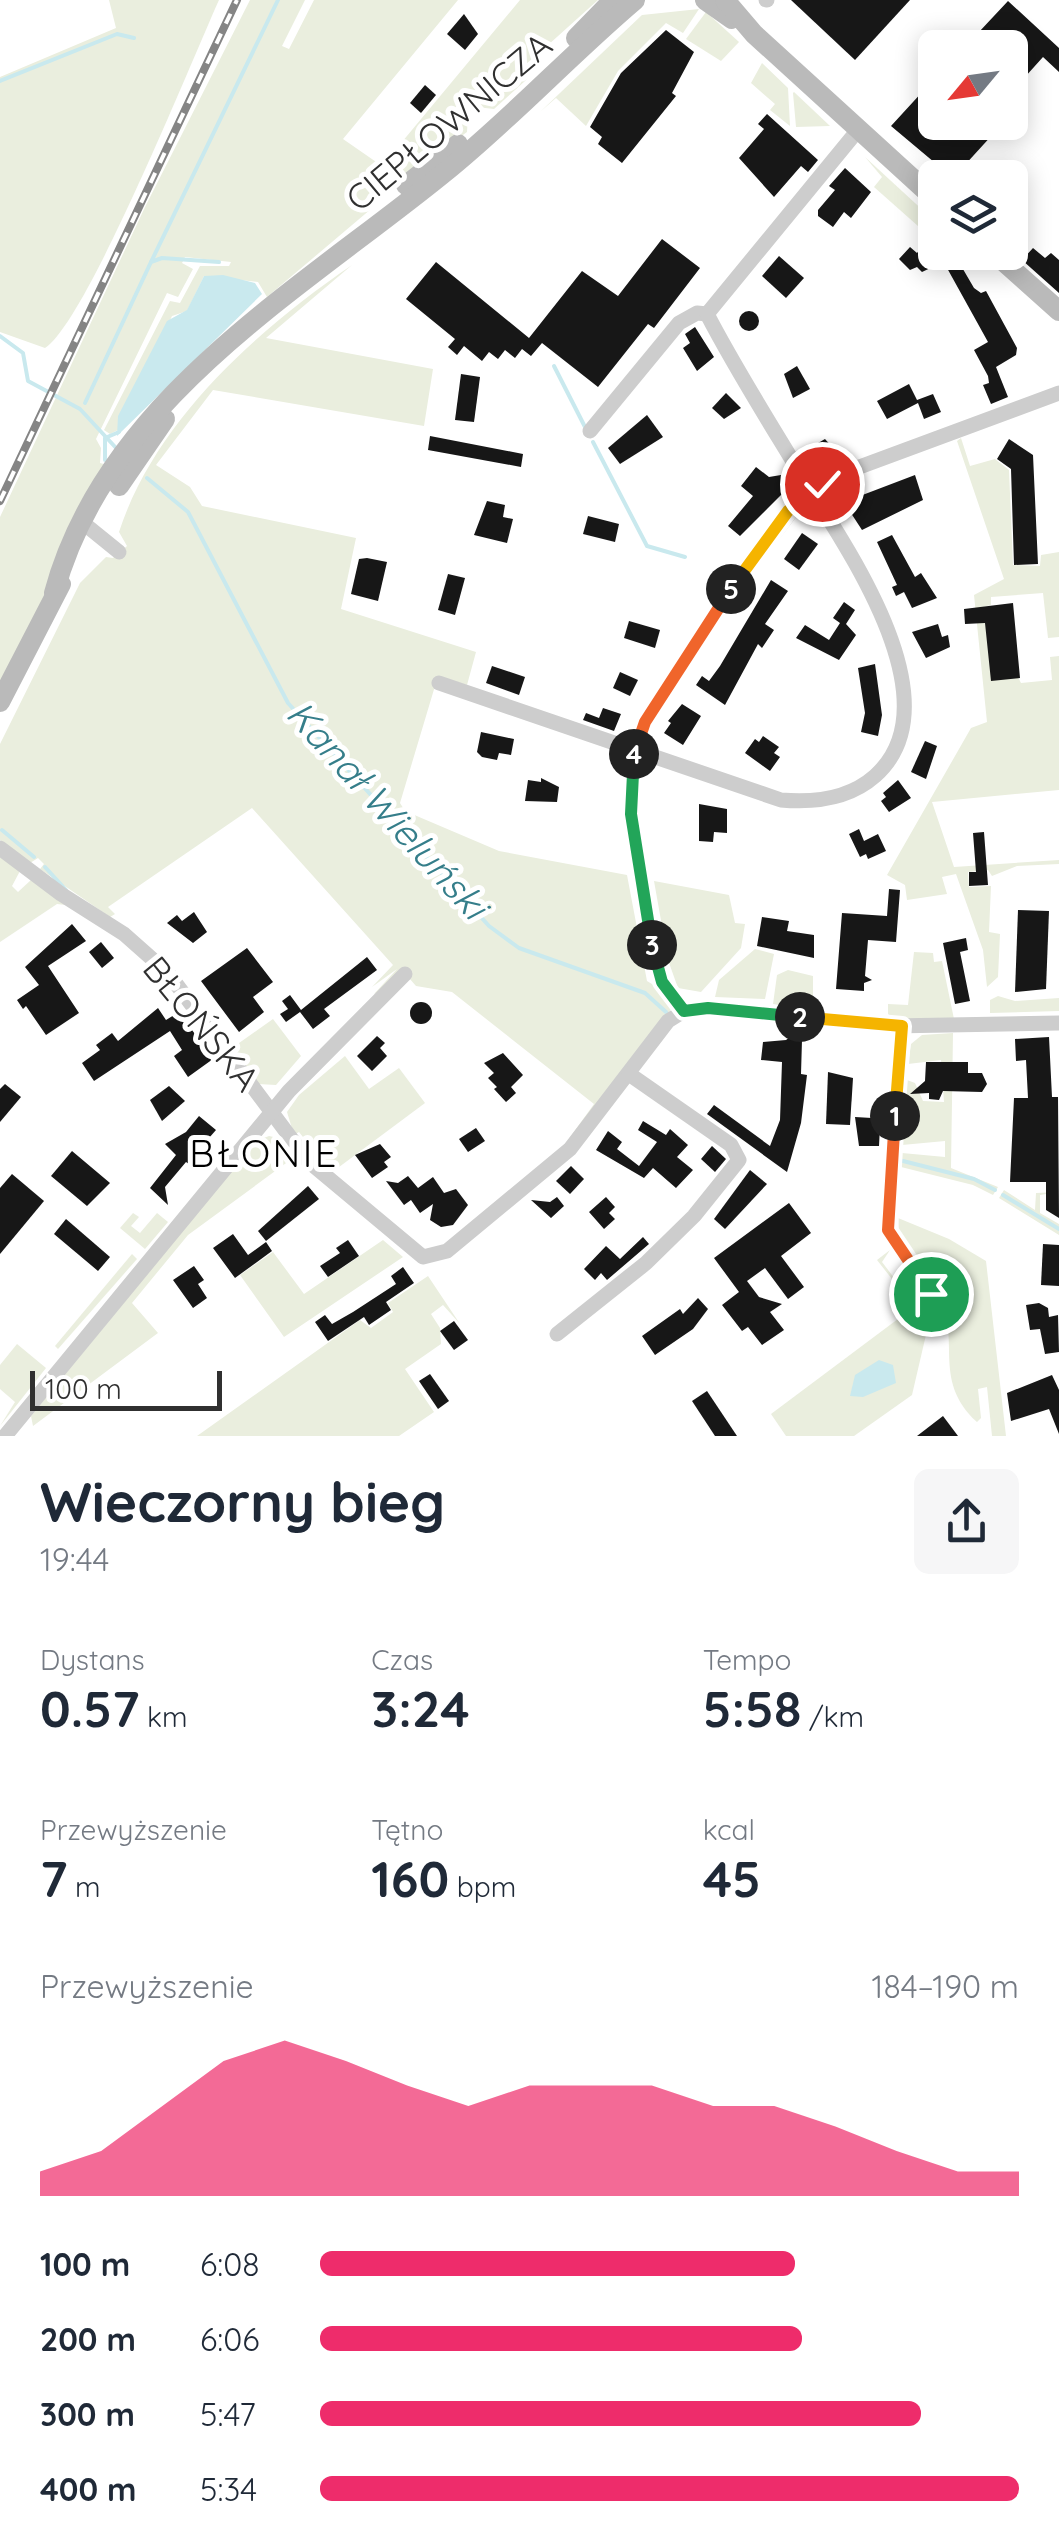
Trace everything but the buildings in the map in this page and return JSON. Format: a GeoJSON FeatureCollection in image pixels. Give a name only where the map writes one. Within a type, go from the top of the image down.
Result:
{"type":"FeatureCollection","features":[{"type":"Feature","properties":{"kind":"main road","name":"CIEPŁOWNICZA"},"geometry":{"type":"LineString","coordinates":[[0,702],[88,526],[181,392],[223,346],[297,282],[337,241],[500,108],[613,0]]}},
{"type":"Feature","properties":{"kind":"main road","name":"CIEPŁOWNICZA"},"geometry":{"type":"LineString","coordinates":[[297,282],[350,248],[475,148],[635,0]]}},
{"type":"Feature","properties":{"kind":"main road"},"geometry":{"type":"LineString","coordinates":[[705,0],[754,34]]}},
{"type":"Feature","properties":{"kind":"main road"},"geometry":{"type":"LineString","coordinates":[[725,0],[754,34],[918,185]]}},
{"type":"Feature","properties":{"kind":"main road"},"geometry":{"type":"LineString","coordinates":[[1013,270],[1052,306],[1059,322]]}},
{"type":"Feature","properties":{"kind":"street"},"geometry":{"type":"LineString","coordinates":[[707,314],[858,130]]}},
{"type":"Feature","properties":{"kind":"street"},"geometry":{"type":"LineString","coordinates":[[590,431],[679,323],[697,313],[707,314]]}},
{"type":"Feature","properties":{"kind":"street"},"geometry":{"type":"LineString","coordinates":[[438,684],[762,796],[799,802],[851,792],[889,761],[898,746],[904,711],[896,655],[878,608],[707,314]]}},
{"type":"Feature","properties":{"kind":"street"},"geometry":{"type":"LineString","coordinates":[[1034,400],[1059,380]]}},
{"type":"Feature","properties":{"kind":"street"},"geometry":{"type":"LineString","coordinates":[[1059,393],[811,490],[788,511],[729,592],[645,722],[634,752],[631,814],[651,940],[662,982],[684,1011],[727,1009],[902,1026],[1059,1022]]}},
{"type":"Feature","properties":{"kind":"street"},"geometry":{"type":"LineString","coordinates":[[88,526],[119,552]]}},
{"type":"Feature","properties":{"kind":"street","name":"BŁOŃSKA"},"geometry":{"type":"LineString","coordinates":[[0,848],[60,894],[124,934],[168,973],[321,1174],[411,1251],[433,1257],[447,1251],[564,1155],[668,1021],[684,1011]]}},
{"type":"Feature","properties":{"kind":"street"},"geometry":{"type":"LineString","coordinates":[[5,1436],[302,1076],[405,974]]}},
{"type":"Feature","properties":{"kind":"street"},"geometry":{"type":"LineString","coordinates":[[902,1026],[888,1230],[931,1294]]}},
{"type":"Feature","properties":{"kind":"street"},"geometry":{"type":"LineString","coordinates":[[557,1334],[640,1269],[694,1216],[740,1160],[731,1145],[629,1074]]}},
{"type":"Feature","properties":{"kind":"green space"},"geometry":{"type":"Polygon","coordinates":[[[109,0],[219,0],[111,242],[63,328],[45,348],[0,332],[0,77],[116,28],[109,0]]]}},
{"type":"Feature","properties":{"kind":"green space"},"geometry":{"type":"Polygon","coordinates":[[[250,0],[305,0],[282,46],[289,49],[314,0],[458,0],[343,139],[382,166],[520,0],[598,0],[527,64],[530,75],[494,109],[477,107],[468,114],[467,132],[397,183],[388,182],[376,193],[371,209],[267,297],[258,282],[204,276],[187,311],[172,316],[118,430],[110,434],[104,430],[170,301],[180,303],[200,266],[229,266],[231,262],[185,257],[182,263],[193,269],[178,297],[167,293],[96,439],[101,448],[100,463],[111,466],[0,686],[0,517],[145,207],[250,0]]]}},
{"type":"Feature","properties":{"kind":"green space"},"geometry":{"type":"Polygon","coordinates":[[[699,9],[683,33],[666,23],[618,71],[586,126],[556,98],[540,112],[642,15],[699,9]]]}},
{"type":"Feature","properties":{"kind":"green space"},"geometry":{"type":"Polygon","coordinates":[[[706,12],[739,42],[721,61],[686,39],[706,12]]]}},
{"type":"Feature","properties":{"kind":"green space"},"geometry":{"type":"Polygon","coordinates":[[[762,63],[788,88],[790,126],[770,110],[775,104],[751,83],[762,63]]]}},
{"type":"Feature","properties":{"kind":"green space"},"geometry":{"type":"Polygon","coordinates":[[[794,92],[830,126],[796,127],[794,92]]]}},
{"type":"Feature","properties":{"kind":"green space"},"geometry":{"type":"Polygon","coordinates":[[[865,157],[918,206],[918,226],[874,187],[882,177],[865,157]]]}},
{"type":"Feature","properties":{"kind":"green space"},"geometry":{"type":"Polygon","coordinates":[[[352,265],[266,338],[433,369],[424,426],[213,390],[156,465],[190,487],[202,506],[356,538],[341,609],[476,652],[467,685],[438,676],[400,803],[405,811],[499,851],[627,875],[647,981],[657,987],[672,1008],[563,1147],[594,1104],[452,992],[416,986],[409,978],[374,994],[397,969],[372,987],[393,965],[252,808],[108,907],[115,914],[110,917],[40,869],[44,864],[38,858],[30,863],[0,840],[0,744],[80,583],[106,557],[113,558],[127,546],[119,532],[135,491],[157,453],[183,416],[246,349],[352,265]]]}},
{"type":"Feature","properties":{"kind":"green space"},"geometry":{"type":"Polygon","coordinates":[[[961,438],[970,466],[995,459],[1009,470],[1013,565],[1040,566],[1041,555],[1059,552],[1059,637],[1048,638],[1043,593],[991,597],[991,605],[983,607],[1021,683],[1052,680],[1050,657],[1059,656],[1059,790],[932,802],[954,867],[1059,860],[1059,864],[1017,866],[992,876],[988,870],[968,872],[969,887],[991,886],[989,932],[1000,934],[998,977],[987,987],[983,950],[956,874],[942,877],[947,894],[907,900],[905,885],[887,875],[971,728],[987,722],[974,595],[1004,579],[957,441],[961,438]]]}},
{"type":"Feature","properties":{"kind":"green space"},"geometry":{"type":"Polygon","coordinates":[[[0,855],[20,871],[12,886],[18,892],[31,880],[66,905],[57,904],[0,942],[0,855]]]}},
{"type":"Feature","properties":{"kind":"green space"},"geometry":{"type":"Polygon","coordinates":[[[654,881],[729,895],[735,923],[745,924],[741,948],[701,992],[678,988],[668,960],[654,881]]]}},
{"type":"Feature","properties":{"kind":"green space"},"geometry":{"type":"Polygon","coordinates":[[[755,949],[774,954],[765,999],[715,997],[719,980],[755,949]]]}},
{"type":"Feature","properties":{"kind":"green space"},"geometry":{"type":"Polygon","coordinates":[[[914,952],[933,953],[934,962],[942,961],[954,1019],[896,1021],[888,1014],[888,1004],[908,1005],[914,952]]]}},
{"type":"Feature","properties":{"kind":"green space"},"geometry":{"type":"Polygon","coordinates":[[[788,970],[813,976],[813,1004],[808,1012],[797,1011],[798,996],[794,1010],[773,1004],[777,975],[788,970]]]}},
{"type":"Feature","properties":{"kind":"green space"},"geometry":{"type":"Polygon","coordinates":[[[998,996],[1015,1001],[1059,998],[1059,1011],[990,1013],[990,1000],[998,996]]]}},
{"type":"Feature","properties":{"kind":"green space"},"geometry":{"type":"Polygon","coordinates":[[[273,1019],[301,1056],[276,1085],[258,1084],[232,1048],[273,1019]]]}},
{"type":"Feature","properties":{"kind":"green space"},"geometry":{"type":"Polygon","coordinates":[[[953,1033],[951,1168],[998,1187],[993,1195],[973,1185],[901,1167],[902,1153],[945,1157],[945,1141],[902,1145],[907,1080],[915,1083],[923,1101],[944,1102],[941,1060],[908,1064],[911,1044],[922,1035],[953,1033]]]}},
{"type":"Feature","properties":{"kind":"green space"},"geometry":{"type":"Polygon","coordinates":[[[345,1056],[369,1089],[399,1068],[425,1103],[331,1173],[307,1151],[311,1147],[299,1132],[294,1135],[287,1112],[299,1095],[345,1056]]]}},
{"type":"Feature","properties":{"kind":"green space"},"geometry":{"type":"Polygon","coordinates":[[[269,1136],[278,1138],[293,1158],[188,1235],[132,1303],[158,1333],[33,1426],[31,1416],[256,1141],[269,1136]]]}},
{"type":"Feature","properties":{"kind":"green space"},"geometry":{"type":"Polygon","coordinates":[[[1004,1190],[1035,1210],[1036,1193],[1059,1192],[1040,1195],[1040,1213],[1059,1224],[1059,1235],[999,1198],[1004,1190]]]}},
{"type":"Feature","properties":{"kind":"green space"},"geometry":{"type":"Polygon","coordinates":[[[133,1213],[139,1217],[131,1226],[140,1233],[157,1213],[168,1222],[145,1249],[120,1228],[133,1213]]]}},
{"type":"Feature","properties":{"kind":"green space"},"geometry":{"type":"Polygon","coordinates":[[[898,1218],[949,1239],[986,1261],[1006,1436],[992,1436],[987,1387],[978,1389],[981,1418],[977,1422],[954,1389],[947,1324],[935,1291],[939,1287],[899,1232],[898,1218]]]}},
{"type":"Feature","properties":{"kind":"green space"},"geometry":{"type":"Polygon","coordinates":[[[383,1240],[403,1257],[284,1337],[240,1275],[273,1252],[304,1294],[383,1240]]]}},
{"type":"Feature","properties":{"kind":"green space"},"geometry":{"type":"Polygon","coordinates":[[[890,1250],[882,1262],[914,1304],[926,1296],[932,1309],[912,1395],[854,1436],[786,1436],[771,1414],[914,1307],[877,1260],[890,1250]]]}},
{"type":"Feature","properties":{"kind":"green space"},"geometry":{"type":"Polygon","coordinates":[[[132,1254],[137,1259],[58,1349],[55,1346],[132,1254]]]}},
{"type":"Feature","properties":{"kind":"green space"},"geometry":{"type":"Polygon","coordinates":[[[428,1276],[460,1324],[443,1305],[431,1314],[440,1328],[441,1344],[405,1369],[434,1412],[399,1436],[197,1436],[360,1320],[371,1328],[393,1312],[388,1303],[428,1276]]]}},
{"type":"Feature","properties":{"kind":"green space"},"geometry":{"type":"Polygon","coordinates":[[[17,1344],[46,1368],[0,1426],[15,1402],[0,1389],[0,1365],[17,1344]]]}},
{"type":"Feature","properties":{"kind":"water"},"geometry":{"type":"Polygon","coordinates":[[[223,275],[255,283],[262,294],[117,436],[118,416],[167,321],[187,310],[204,276],[223,275]]]}},
{"type":"Feature","properties":{"kind":"water"},"geometry":{"type":"Polygon","coordinates":[[[879,1360],[893,1365],[896,1383],[863,1397],[850,1396],[855,1375],[879,1360]]]}},
{"type":"Feature","properties":{"kind":"waterway"},"geometry":{"type":"LineString","coordinates":[[151,262],[278,0]]}},
{"type":"Feature","properties":{"kind":"waterway"},"geometry":{"type":"LineString","coordinates":[[0,81],[117,34],[134,38]]}},
{"type":"Feature","properties":{"kind":"waterway"},"geometry":{"type":"LineString","coordinates":[[85,403],[151,262],[162,258],[219,262]]}},
{"type":"Feature","properties":{"kind":"waterway","name":"Kanał Wieluński"},"geometry":{"type":"LineString","coordinates":[[0,336],[23,353],[28,381],[80,409],[117,449]]}},
{"type":"Feature","properties":{"kind":"waterway"},"geometry":{"type":"LineString","coordinates":[[554,366],[585,427]]}},
{"type":"Feature","properties":{"kind":"waterway","name":"Kanał Wieluński"},"geometry":{"type":"LineString","coordinates":[[105,460],[105,438],[119,432]]}},
{"type":"Feature","properties":{"kind":"waterway"},"geometry":{"type":"LineString","coordinates":[[593,442],[647,546],[685,557]]}},
{"type":"Feature","properties":{"kind":"waterway","name":"Kanał Wieluński"},"geometry":{"type":"LineString","coordinates":[[147,478],[188,512],[288,703],[489,926],[519,948],[645,993],[666,1012]]}},
{"type":"Feature","properties":{"kind":"waterway"},"geometry":{"type":"LineString","coordinates":[[2,830],[34,857]]}},
{"type":"Feature","properties":{"kind":"waterway"},"geometry":{"type":"LineString","coordinates":[[45,867],[66,890]]}},
{"type":"Feature","properties":{"kind":"waterway","name":"Kanał Wieluński"},"geometry":{"type":"LineString","coordinates":[[903,1161],[974,1179],[995,1190]]}},
{"type":"Feature","properties":{"kind":"waterway","name":"Kanał Wieluński"},"geometry":{"type":"LineString","coordinates":[[1003,1195],[1059,1229]]}},
{"type":"Feature","properties":{"kind":"railway"},"geometry":{"type":"LineString","coordinates":[[0,501],[237,0]]}},
{"type":"Feature","properties":{"kind":"district","name":"BŁONIE"},"geometry":{"type":"Point","coordinates":[264,1154]}},
{"type":"Feature","properties":{"kind":"route"},"geometry":{"type":"LineString","coordinates":[[822,484],[796,502],[770,534],[645,722],[631,769],[634,836],[656,964],[662,982],[684,1011],[727,1009],[902,1026],[888,1230],[892,1242],[931,1294]]}}]}
